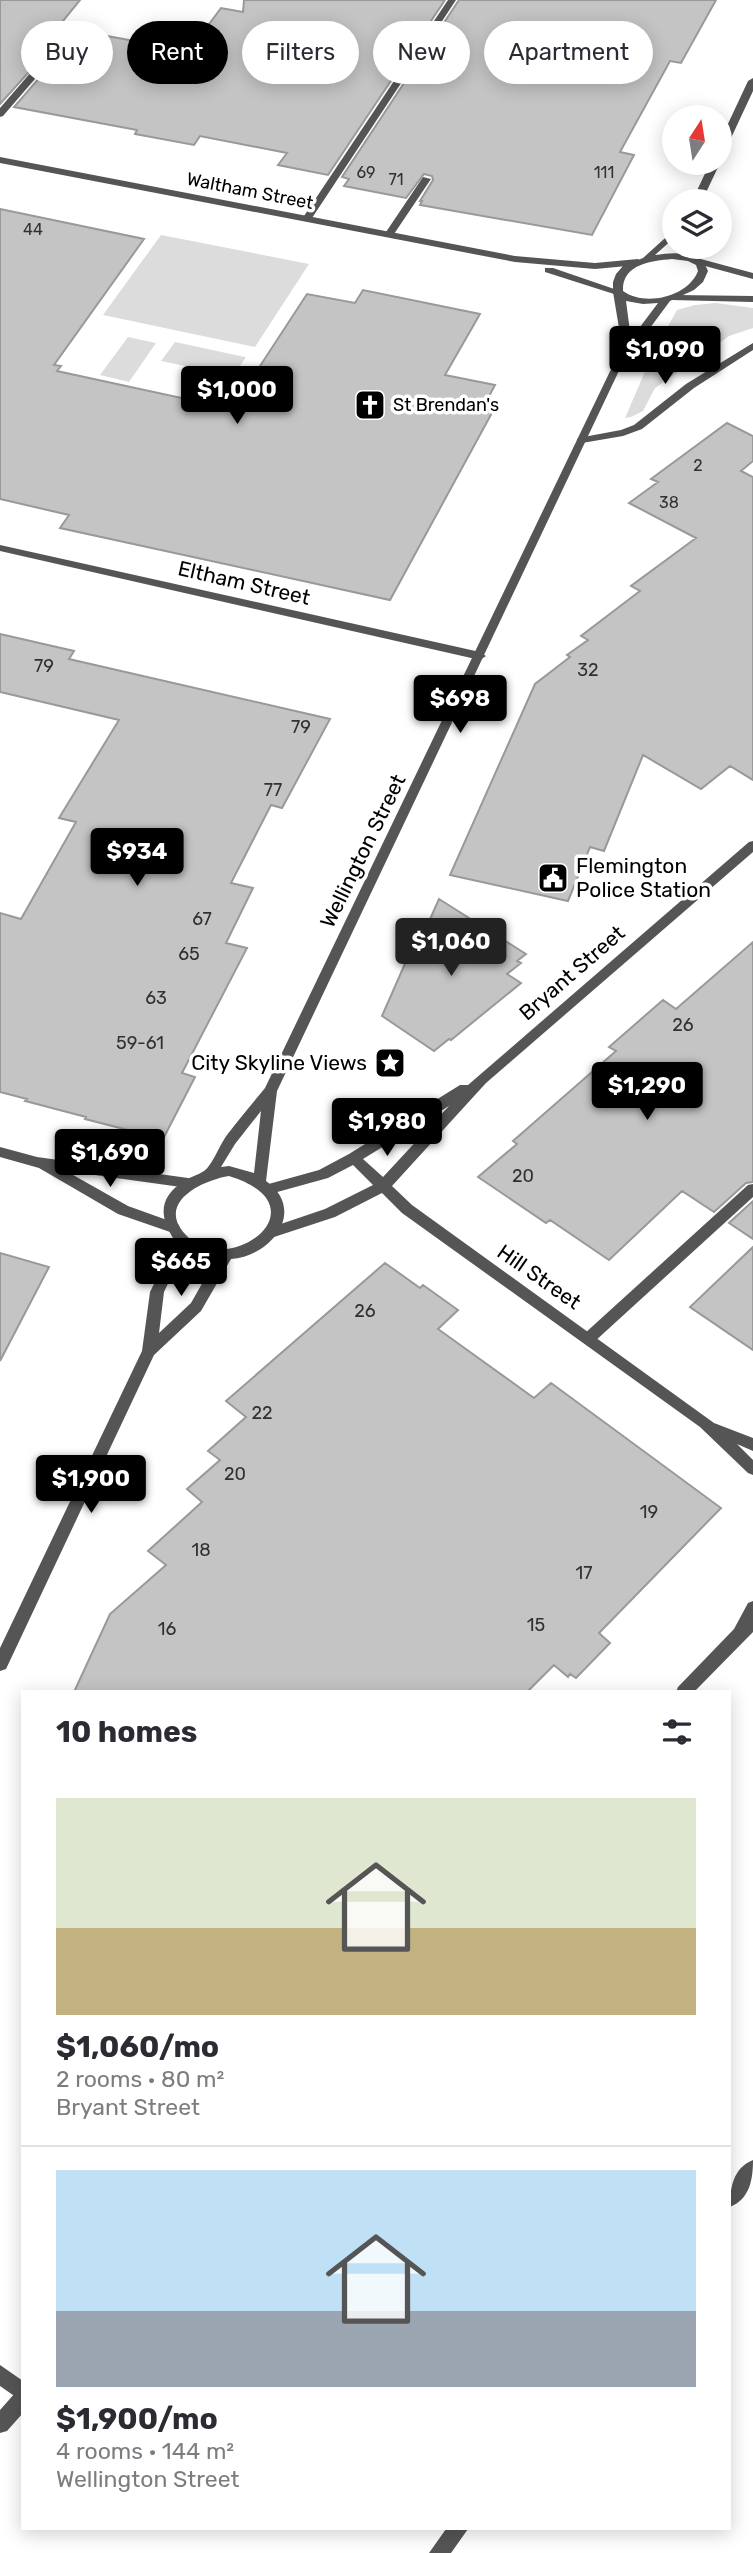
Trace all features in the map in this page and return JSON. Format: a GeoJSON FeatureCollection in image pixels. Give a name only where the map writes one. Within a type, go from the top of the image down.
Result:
{"type":"FeatureCollection","features":[{"type":"Feature","properties":{"kind":"street"},"geometry":{"type":"LineString","coordinates":[[307,219],[452,0]]}},
{"type":"Feature","properties":{"kind":"street"},"geometry":{"type":"LineString","coordinates":[[732,125],[753,81]]}},
{"type":"Feature","properties":{"kind":"street"},"geometry":{"type":"LineString","coordinates":[[0,114],[26,84]]}},
{"type":"Feature","properties":{"kind":"street","name":"Waltham Street"},"geometry":{"type":"LineString","coordinates":[[0,160],[494,256],[565,274],[635,300],[753,299]]}},
{"type":"Feature","properties":{"kind":"street"},"geometry":{"type":"LineString","coordinates":[[389,235],[426,179]]}},
{"type":"Feature","properties":{"kind":"street"},"geometry":{"type":"LineString","coordinates":[[619,293],[617,286],[620,276],[662,243]]}},
{"type":"Feature","properties":{"kind":"street","name":"Waltham Street"},"geometry":{"type":"LineString","coordinates":[[494,256],[580,266],[672,256],[753,276]]}},
{"type":"Feature","properties":{"kind":"street","name":"Wellington Street"},"geometry":{"type":"LineString","coordinates":[[620,363],[671,299],[697,285],[703,271],[696,260]]}},
{"type":"Feature","properties":{"kind":"street","name":"Wellington Street"},"geometry":{"type":"LineString","coordinates":[[211,1172],[230,1140],[270,1091],[620,363],[626,340],[619,293]]}},
{"type":"Feature","properties":{"kind":"street"},"geometry":{"type":"LineString","coordinates":[[582,440],[623,433],[638,427],[690,386],[753,346]]}},
{"type":"Feature","properties":{"kind":"street","name":"Eltham Street"},"geometry":{"type":"LineString","coordinates":[[0,548],[480,656]]}},
{"type":"Feature","properties":{"kind":"street","name":"Bryant Street"},"geometry":{"type":"LineString","coordinates":[[271,1233],[330,1213],[383,1185],[481,1079],[753,845]]}},
{"type":"Feature","properties":{"kind":"street","name":"Bryant Street"},"geometry":{"type":"LineString","coordinates":[[265,1185],[323,1174],[354,1158],[481,1079]]}},
{"type":"Feature","properties":{"kind":"street","name":"Wellington Street"},"geometry":{"type":"LineString","coordinates":[[265,1185],[270,1091]]}},
{"type":"Feature","properties":{"kind":"street"},"geometry":{"type":"LineString","coordinates":[[0,1152],[37,1162],[188,1182]]}},
{"type":"Feature","properties":{"kind":"street","name":"Hill Street"},"geometry":{"type":"LineString","coordinates":[[354,1158],[407,1209],[705,1423],[753,1469]]}},
{"type":"Feature","properties":{"kind":"street"},"geometry":{"type":"LineString","coordinates":[[0,1664],[149,1351],[157,1293],[177,1234],[170,1216],[172,1203],[188,1182],[211,1172],[229,1171],[265,1185],[276,1199],[279,1211],[271,1233],[252,1249],[226,1255],[193,1249],[177,1234],[122,1210],[37,1162]]}},
{"type":"Feature","properties":{"kind":"street"},"geometry":{"type":"LineString","coordinates":[[589,1338],[753,1189]]}},
{"type":"Feature","properties":{"kind":"street"},"geometry":{"type":"LineString","coordinates":[[149,1351],[196,1307],[226,1255]]}},
{"type":"Feature","properties":{"kind":"street","name":"Hill Street"},"geometry":{"type":"LineString","coordinates":[[705,1423],[753,1445]]}},
{"type":"Feature","properties":{"kind":"street"},"geometry":{"type":"LineString","coordinates":[[739,1634],[753,1608]]}},
{"type":"Feature","properties":{"kind":"street"},"geometry":{"type":"LineString","coordinates":[[686,1690],[739,1634],[753,1623]]}},
{"type":"Feature","properties":{"kind":"street"},"geometry":{"type":"LineString","coordinates":[[731,2196],[753,2169]]}},
{"type":"Feature","properties":{"kind":"street"},"geometry":{"type":"LineString","coordinates":[[0,2374],[21,2391]]}},
{"type":"Feature","properties":{"kind":"street"},"geometry":{"type":"LineString","coordinates":[[0,2424],[21,2401]]}},
{"type":"Feature","properties":{"kind":"street"},"geometry":{"type":"LineString","coordinates":[[439,2553],[457,2530]]}},
{"type":"Feature","properties":{"kind":"shaded area"},"geometry":{"type":"Polygon","coordinates":[[[161,235],[309,264],[255,347],[103,315],[161,235]]]}},
{"type":"Feature","properties":{"kind":"shaded area"},"geometry":{"type":"Polygon","coordinates":[[[716,303],[753,308],[753,328],[729,336],[655,388],[643,411],[625,418],[653,353],[677,310],[716,303]]]}},
{"type":"Feature","properties":{"kind":"shaded area"},"geometry":{"type":"Polygon","coordinates":[[[128,337],[156,343],[129,382],[100,375],[128,337]]]}},
{"type":"Feature","properties":{"kind":"shaded area"},"geometry":{"type":"Polygon","coordinates":[[[175,342],[246,357],[233,376],[161,361],[175,342]]]}},
{"type":"Feature","properties":{"kind":"building"},"geometry":{"type":"Polygon","coordinates":[[[0,0],[80,0],[63,21],[21,21],[21,81],[0,104],[0,0]]]}},
{"type":"Feature","properties":{"kind":"building"},"geometry":{"type":"Polygon","coordinates":[[[244,0],[445,0],[431,21],[373,21],[373,84],[389,84],[328,175],[278,165],[287,153],[200,136],[194,145],[135,134],[137,130],[14,107],[34,84],[113,84],[113,37],[127,40],[127,84],[228,84],[228,21],[211,21],[221,8],[243,12],[244,0]]]}},
{"type":"Feature","properties":{"kind":"building"},"geometry":{"type":"Polygon","coordinates":[[[459,0],[716,0],[681,63],[670,61],[620,152],[634,155],[592,235],[420,205],[433,180],[432,176],[424,174],[406,198],[344,186],[349,179],[342,177],[403,84],[470,84],[470,21],[445,21],[459,0]]]}},
{"type":"Feature","properties":{"kind":"building"},"geometry":{"type":"Polygon","coordinates":[[[0,209],[144,239],[54,365],[61,366],[57,371],[232,409],[307,294],[355,303],[363,290],[480,314],[445,375],[495,385],[487,400],[493,401],[488,410],[493,411],[390,600],[60,528],[69,515],[0,499],[0,209]]]}},
{"type":"Feature","properties":{"kind":"building"},"geometry":{"type":"Polygon","coordinates":[[[727,423],[753,436],[753,461],[741,471],[753,477],[753,780],[730,766],[701,789],[643,755],[604,851],[590,847],[568,901],[450,875],[535,684],[588,640],[581,636],[640,591],[631,586],[696,538],[629,503],[658,482],[651,479],[727,423]]]}},
{"type":"Feature","properties":{"kind":"building"},"geometry":{"type":"Polygon","coordinates":[[[0,634],[74,651],[69,659],[330,719],[282,808],[271,805],[231,883],[253,888],[226,943],[247,948],[182,1073],[195,1077],[163,1139],[85,1119],[86,1117],[0,1092],[0,913],[21,919],[76,822],[59,818],[119,720],[0,692],[0,634]]]}},
{"type":"Feature","properties":{"kind":"building"},"geometry":{"type":"Polygon","coordinates":[[[439,899],[526,954],[517,961],[521,963],[507,974],[521,983],[434,1051],[382,1016],[419,932],[427,926],[439,899]]]}},
{"type":"Feature","properties":{"kind":"building"},"geometry":{"type":"Polygon","coordinates":[[[753,942],[753,1182],[746,1183],[714,1212],[682,1191],[609,1260],[550,1220],[546,1223],[478,1177],[517,1144],[513,1141],[616,1051],[609,1047],[663,1000],[676,1009],[753,942]]]}},
{"type":"Feature","properties":{"kind":"building"},"geometry":{"type":"Polygon","coordinates":[[[753,1201],[753,1239],[729,1223],[753,1201]]]}},
{"type":"Feature","properties":{"kind":"building"},"geometry":{"type":"Polygon","coordinates":[[[753,1247],[753,1350],[690,1307],[753,1247]]]}},
{"type":"Feature","properties":{"kind":"building"},"geometry":{"type":"Polygon","coordinates":[[[0,1253],[49,1267],[0,1361],[0,1253]]]}},
{"type":"Feature","properties":{"kind":"building"},"geometry":{"type":"Polygon","coordinates":[[[385,1263],[458,1310],[438,1329],[534,1398],[551,1383],[721,1508],[599,1633],[610,1643],[576,1678],[570,1674],[568,1677],[554,1665],[529,1690],[75,1690],[110,1614],[166,1565],[148,1551],[202,1502],[187,1489],[220,1460],[208,1451],[246,1417],[226,1401],[385,1263]]]}},
{"type":"Feature","properties":{"kind":"place","name":"St Brendan's"},"geometry":{"type":"Point","coordinates":[370,405]}},
{"type":"Feature","properties":{"kind":"place","name":"Flemington Police Station"},"geometry":{"type":"Point","coordinates":[553,878]}},
{"type":"Feature","properties":{"kind":"place","name":"City Skyline Views"},"geometry":{"type":"Point","coordinates":[390,1063]}}]}
